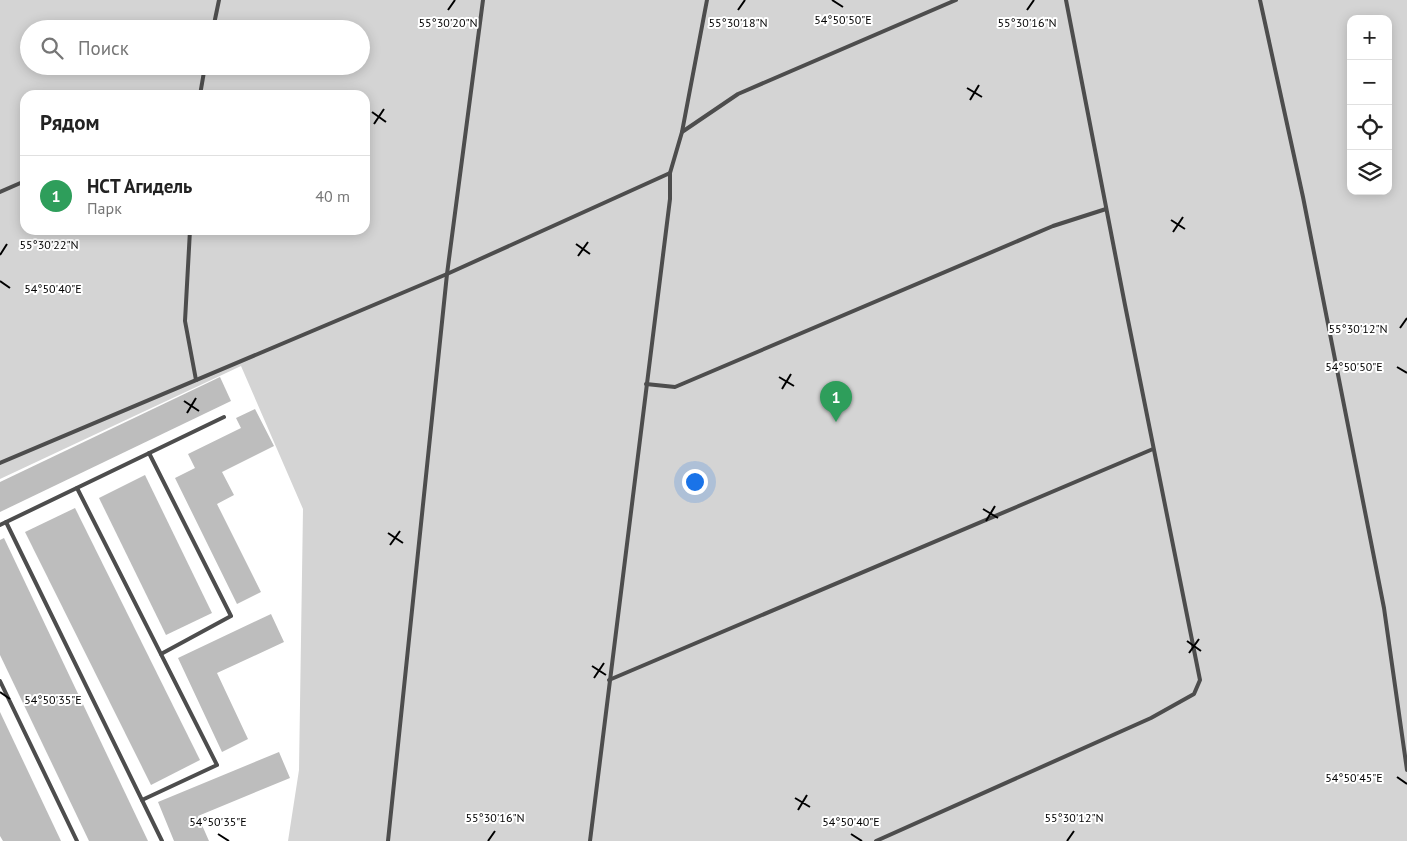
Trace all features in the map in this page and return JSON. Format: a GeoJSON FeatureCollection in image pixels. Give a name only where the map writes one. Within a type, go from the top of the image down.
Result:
{"type":"FeatureCollection","features":[{"type":"Feature","properties":{"kind":"lane"},"geometry":{"type":"LineString","coordinates":[[215,20],[219,0]]}},
{"type":"Feature","properties":{"kind":"lane"},"geometry":{"type":"LineString","coordinates":[[388,841],[447,274],[482,0]]}},
{"type":"Feature","properties":{"kind":"lane"},"geometry":{"type":"LineString","coordinates":[[590,841],[670,199],[670,173],[682,132],[706,0]]}},
{"type":"Feature","properties":{"kind":"lane"},"geometry":{"type":"LineString","coordinates":[[682,132],[738,94],[956,0]]}},
{"type":"Feature","properties":{"kind":"lane"},"geometry":{"type":"LineString","coordinates":[[876,841],[1151,718],[1194,694],[1200,680],[1066,0]]}},
{"type":"Feature","properties":{"kind":"lane"},"geometry":{"type":"LineString","coordinates":[[1260,0],[1303,197],[1384,608],[1407,770]]}},
{"type":"Feature","properties":{"kind":"lane"},"geometry":{"type":"LineString","coordinates":[[201,90],[204,75]]}},
{"type":"Feature","properties":{"kind":"lane"},"geometry":{"type":"LineString","coordinates":[[0,463],[447,274],[670,173]]}},
{"type":"Feature","properties":{"kind":"lane"},"geometry":{"type":"LineString","coordinates":[[0,192],[20,183]]}},
{"type":"Feature","properties":{"kind":"lane"},"geometry":{"type":"LineString","coordinates":[[646,384],[675,387],[1044,229],[1106,209]]}},
{"type":"Feature","properties":{"kind":"lane"},"geometry":{"type":"LineString","coordinates":[[190,235],[185,321],[196,380]]}},
{"type":"Feature","properties":{"kind":"lane"},"geometry":{"type":"LineString","coordinates":[[0,525],[224,417]]}},
{"type":"Feature","properties":{"kind":"lane"},"geometry":{"type":"LineString","coordinates":[[609,680],[1153,449]]}},
{"type":"Feature","properties":{"kind":"lane"},"geometry":{"type":"LineString","coordinates":[[149,454],[232,616],[161,654]]}},
{"type":"Feature","properties":{"kind":"lane"},"geometry":{"type":"LineString","coordinates":[[77,488],[217,765],[142,800]]}},
{"type":"Feature","properties":{"kind":"lane"},"geometry":{"type":"LineString","coordinates":[[6,522],[162,841]]}},
{"type":"Feature","properties":{"kind":"lane"},"geometry":{"type":"LineString","coordinates":[[0,681],[77,841]]}},
{"type":"Feature","properties":{"kind":"shaded area"},"geometry":{"type":"Polygon","coordinates":[[[0,0],[1407,0],[1407,841],[288,841],[299,770],[303,509],[241,366],[0,479],[0,0]]]}},
{"type":"Feature","properties":{"kind":"building"},"geometry":{"type":"Polygon","coordinates":[[[220,377],[231,401],[0,512],[0,482],[220,377]]]}},
{"type":"Feature","properties":{"kind":"building"},"geometry":{"type":"Polygon","coordinates":[[[255,409],[274,446],[222,472],[234,495],[217,504],[261,592],[237,604],[175,478],[195,468],[188,454],[241,428],[236,418],[255,409]]]}},
{"type":"Feature","properties":{"kind":"building"},"geometry":{"type":"Polygon","coordinates":[[[145,475],[212,613],[166,635],[99,498],[145,475]]]}},
{"type":"Feature","properties":{"kind":"building"},"geometry":{"type":"Polygon","coordinates":[[[75,508],[200,760],[151,785],[25,532],[75,508]]]}},
{"type":"Feature","properties":{"kind":"building"},"geometry":{"type":"Polygon","coordinates":[[[4,538],[148,841],[89,841],[0,655],[0,540],[4,538]]]}},
{"type":"Feature","properties":{"kind":"building"},"geometry":{"type":"Polygon","coordinates":[[[271,614],[284,642],[217,673],[248,739],[222,752],[178,658],[271,614]]]}},
{"type":"Feature","properties":{"kind":"building"},"geometry":{"type":"Polygon","coordinates":[[[0,712],[61,841],[3,841],[0,836],[0,712]]]}},
{"type":"Feature","properties":{"kind":"building"},"geometry":{"type":"Polygon","coordinates":[[[279,752],[290,778],[198,816],[209,841],[174,841],[158,802],[279,752]]]}},
{"type":"Feature","properties":{"kind":"place","name":"НСТ Агидель"},"geometry":{"type":"Point","coordinates":[836,422]}}]}
